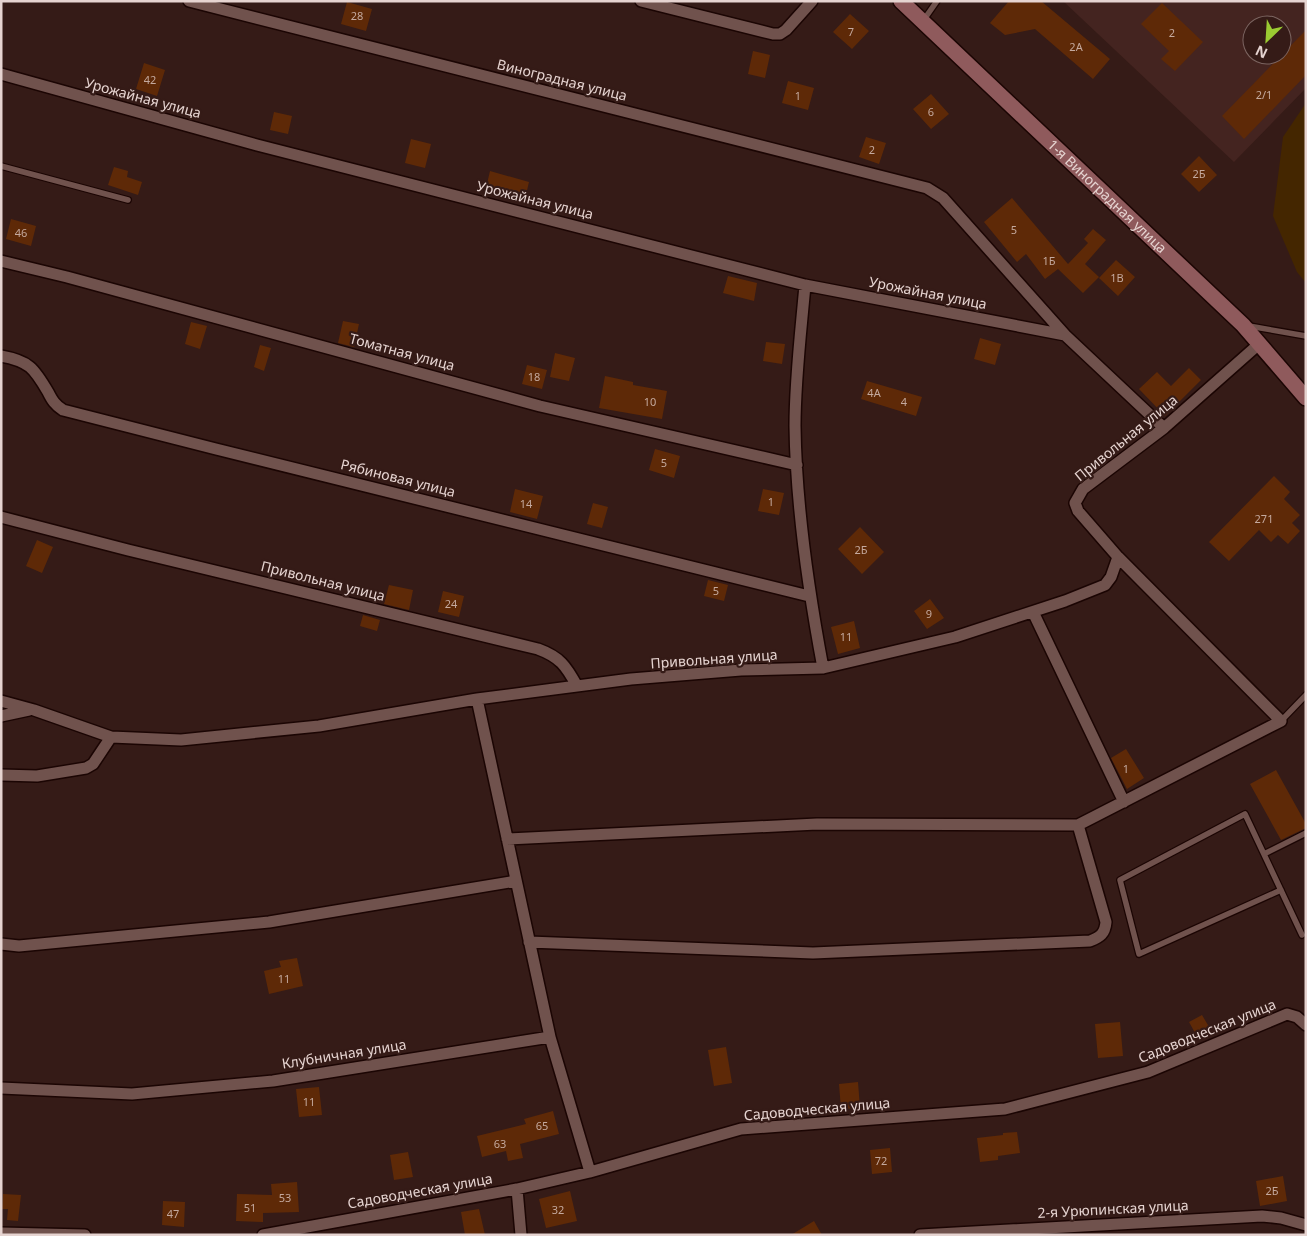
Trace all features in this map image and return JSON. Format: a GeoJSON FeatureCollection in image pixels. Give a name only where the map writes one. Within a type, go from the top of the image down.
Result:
{"type":"FeatureCollection","features":[{"type":"Feature","properties":{"kind":"main road","name":"1-я Виноградная улица"},"geometry":{"type":"LineString","coordinates":[[901,1],[1243,325],[1306,398]]}},
{"type":"Feature","properties":{"kind":"street","name":"Виноградная улица"},"geometry":{"type":"LineString","coordinates":[[189,1],[927,188],[943,198],[1065,335]]}},
{"type":"Feature","properties":{"kind":"street"},"geometry":{"type":"LineString","coordinates":[[641,1],[773,34],[780,34],[786,30],[812,1]]}},
{"type":"Feature","properties":{"kind":"street","name":"Урожайная улица"},"geometry":{"type":"LineString","coordinates":[[1,74],[258,145],[805,285],[1065,335]]}},
{"type":"Feature","properties":{"kind":"street","name":"Томатная улица"},"geometry":{"type":"LineString","coordinates":[[1,261],[67,277],[540,406],[797,465]]}},
{"type":"Feature","properties":{"kind":"street"},"geometry":{"type":"LineString","coordinates":[[805,285],[795,425],[797,465],[810,596],[823,668]]}},
{"type":"Feature","properties":{"kind":"street"},"geometry":{"type":"LineString","coordinates":[[1065,335],[1164,428]]}},
{"type":"Feature","properties":{"kind":"street","name":"Привольная улица"},"geometry":{"type":"LineString","coordinates":[[1,517],[128,550],[538,649],[552,654],[562,662],[577,686],[631,679],[741,670],[823,668],[955,637],[1065,601],[1105,585],[1111,577],[1118,557],[1083,519],[1075,503],[1083,489],[1164,428],[1259,344]]}},
{"type":"Feature","properties":{"kind":"street","name":"Рябиновая улица"},"geometry":{"type":"LineString","coordinates":[[1,356],[20,360],[31,367],[54,403],[63,410],[216,450],[810,596]]}},
{"type":"Feature","properties":{"kind":"street"},"geometry":{"type":"LineString","coordinates":[[507,839],[816,824],[1078,825],[1281,721],[1118,557]]}},
{"type":"Feature","properties":{"kind":"street"},"geometry":{"type":"LineString","coordinates":[[1033,612],[1124,802]]}},
{"type":"Feature","properties":{"kind":"street"},"geometry":{"type":"LineString","coordinates":[[1,701],[111,736],[181,740],[309,727],[477,699],[577,686]]}},
{"type":"Feature","properties":{"kind":"street"},"geometry":{"type":"LineString","coordinates":[[477,699],[550,1037],[590,1172]]}},
{"type":"Feature","properties":{"kind":"street"},"geometry":{"type":"LineString","coordinates":[[1,716],[34,710]]}},
{"type":"Feature","properties":{"kind":"street"},"geometry":{"type":"LineString","coordinates":[[1,774],[37,776],[86,768],[93,764],[111,736]]}},
{"type":"Feature","properties":{"kind":"street"},"geometry":{"type":"LineString","coordinates":[[529,942],[813,953],[1090,941],[1098,938],[1103,933],[1106,922],[1078,825]]}},
{"type":"Feature","properties":{"kind":"street"},"geometry":{"type":"LineString","coordinates":[[1,944],[19,946],[269,922],[516,881]]}},
{"type":"Feature","properties":{"kind":"street","name":"Садоводческая улица"},"geometry":{"type":"LineString","coordinates":[[263,1235],[517,1189],[590,1172],[741,1129],[1005,1109],[1148,1072],[1288,1014],[1297,1017],[1306,1025]]}},
{"type":"Feature","properties":{"kind":"street","name":"Клубничная улица"},"geometry":{"type":"LineString","coordinates":[[1,1088],[132,1094],[273,1081],[550,1037]]}},
{"type":"Feature","properties":{"kind":"street"},"geometry":{"type":"LineString","coordinates":[[517,1189],[521,1235]]}},
{"type":"Feature","properties":{"kind":"street","name":"2-я Урюпинская улица"},"geometry":{"type":"LineString","coordinates":[[920,1235],[1262,1216],[1280,1218],[1306,1226]]}},
{"type":"Feature","properties":{"kind":"street"},"geometry":{"type":"LineString","coordinates":[[1,1233],[85,1235]]}},
{"type":"Feature","properties":{"kind":"lane"},"geometry":{"type":"LineString","coordinates":[[923,21],[937,1]]}},
{"type":"Feature","properties":{"kind":"lane"},"geometry":{"type":"LineString","coordinates":[[1,166],[128,200]]}},
{"type":"Feature","properties":{"kind":"lane"},"geometry":{"type":"LineString","coordinates":[[1243,325],[1306,336]]}},
{"type":"Feature","properties":{"kind":"lane"},"geometry":{"type":"LineString","coordinates":[[1281,721],[1306,695]]}},
{"type":"Feature","properties":{"kind":"lane"},"geometry":{"type":"LineString","coordinates":[[1281,890],[1139,954],[1120,880],[1245,814],[1281,890],[1302,935]]}},
{"type":"Feature","properties":{"kind":"lane"},"geometry":{"type":"LineString","coordinates":[[1264,854],[1306,833]]}},
{"type":"Feature","properties":{"kind":"shaded area"},"geometry":{"type":"Polygon","coordinates":[[[1063,1],[1306,1],[1306,88],[1234,162],[1063,1]]]}},
{"type":"Feature","properties":{"kind":"shaded area"},"geometry":{"type":"Polygon","coordinates":[[[1306,103],[1306,283],[1297,272],[1273,216],[1283,137],[1306,103]]]}},
{"type":"Feature","properties":{"kind":"building"},"geometry":{"type":"Polygon","coordinates":[[[1009,1],[1041,1],[1110,59],[1093,79],[1035,29],[1005,35],[990,23],[1009,1]]]}},
{"type":"Feature","properties":{"kind":"building"},"geometry":{"type":"Polygon","coordinates":[[[347,2],[372,9],[366,31],[341,24],[347,2]]]}},
{"type":"Feature","properties":{"kind":"building"},"geometry":{"type":"Polygon","coordinates":[[[1162,3],[1203,42],[1175,71],[1161,59],[1169,51],[1141,24],[1162,3]]]}},
{"type":"Feature","properties":{"kind":"building"},"geometry":{"type":"Polygon","coordinates":[[[850,14],[869,31],[852,49],[833,32],[850,14]]]}},
{"type":"Feature","properties":{"kind":"building"},"geometry":{"type":"Polygon","coordinates":[[[1306,30],[1306,75],[1244,139],[1222,116],[1272,65],[1292,65],[1292,44],[1306,30]]]}},
{"type":"Feature","properties":{"kind":"building"},"geometry":{"type":"Polygon","coordinates":[[[753,51],[770,55],[765,78],[748,74],[753,51]]]}},
{"type":"Feature","properties":{"kind":"building"},"geometry":{"type":"Polygon","coordinates":[[[144,63],[165,70],[157,96],[136,89],[144,63]]]}},
{"type":"Feature","properties":{"kind":"building"},"geometry":{"type":"Polygon","coordinates":[[[788,81],[814,88],[808,110],[782,103],[788,81]]]}},
{"type":"Feature","properties":{"kind":"building"},"geometry":{"type":"Polygon","coordinates":[[[931,94],[949,114],[931,129],[913,109],[931,94]]]}},
{"type":"Feature","properties":{"kind":"building"},"geometry":{"type":"Polygon","coordinates":[[[274,112],[292,116],[288,134],[270,130],[274,112]]]}},
{"type":"Feature","properties":{"kind":"building"},"geometry":{"type":"Polygon","coordinates":[[[866,137],[886,143],[879,164],[859,157],[866,137]]]}},
{"type":"Feature","properties":{"kind":"building"},"geometry":{"type":"Polygon","coordinates":[[[411,139],[431,144],[425,168],[405,163],[411,139]]]}},
{"type":"Feature","properties":{"kind":"building"},"geometry":{"type":"Polygon","coordinates":[[[1199,156],[1217,175],[1199,192],[1181,174],[1199,156]]]}},
{"type":"Feature","properties":{"kind":"building"},"geometry":{"type":"Polygon","coordinates":[[[114,167],[128,171],[127,177],[142,182],[138,195],[108,185],[114,167]]]}},
{"type":"Feature","properties":{"kind":"building"},"geometry":{"type":"Polygon","coordinates":[[[490,171],[529,182],[525,199],[486,188],[490,171]]]}},
{"type":"Feature","properties":{"kind":"building"},"geometry":{"type":"Polygon","coordinates":[[[1012,198],[1068,264],[1088,243],[1084,239],[1093,229],[1106,240],[1085,264],[1099,277],[1083,293],[1058,269],[1045,279],[1026,254],[1017,262],[984,222],[1012,198]]]}},
{"type":"Feature","properties":{"kind":"building"},"geometry":{"type":"Polygon","coordinates":[[[11,219],[36,226],[31,246],[6,239],[11,219]]]}},
{"type":"Feature","properties":{"kind":"building"},"geometry":{"type":"Polygon","coordinates":[[[1116,260],[1135,277],[1118,296],[1099,278],[1116,260]]]}},
{"type":"Feature","properties":{"kind":"building"},"geometry":{"type":"Polygon","coordinates":[[[728,276],[757,283],[754,301],[723,293],[728,276]]]}},
{"type":"Feature","properties":{"kind":"building"},"geometry":{"type":"Polygon","coordinates":[[[343,321],[359,324],[354,347],[338,343],[343,321]]]}},
{"type":"Feature","properties":{"kind":"building"},"geometry":{"type":"Polygon","coordinates":[[[191,322],[207,326],[200,349],[185,344],[191,322]]]}},
{"type":"Feature","properties":{"kind":"building"},"geometry":{"type":"Polygon","coordinates":[[[980,338],[1001,344],[995,365],[974,359],[980,338]]]}},
{"type":"Feature","properties":{"kind":"building"},"geometry":{"type":"Polygon","coordinates":[[[766,342],[785,344],[782,364],[763,361],[766,342]]]}},
{"type":"Feature","properties":{"kind":"building"},"geometry":{"type":"Polygon","coordinates":[[[260,345],[271,348],[264,371],[254,367],[260,345]]]}},
{"type":"Feature","properties":{"kind":"building"},"geometry":{"type":"Polygon","coordinates":[[[555,353],[575,358],[569,381],[550,377],[555,353]]]}},
{"type":"Feature","properties":{"kind":"building"},"geometry":{"type":"Polygon","coordinates":[[[527,365],[547,370],[542,389],[522,384],[527,365]]]}},
{"type":"Feature","properties":{"kind":"building"},"geometry":{"type":"Polygon","coordinates":[[[1189,368],[1201,380],[1165,416],[1139,389],[1157,372],[1171,386],[1189,368]]]}},
{"type":"Feature","properties":{"kind":"building"},"geometry":{"type":"Polygon","coordinates":[[[605,376],[633,382],[633,385],[667,391],[662,419],[599,408],[605,376]]]}},
{"type":"Feature","properties":{"kind":"building"},"geometry":{"type":"Polygon","coordinates":[[[867,381],[922,397],[916,416],[861,399],[867,381]]]}},
{"type":"Feature","properties":{"kind":"building"},"geometry":{"type":"Polygon","coordinates":[[[655,449],[680,456],[674,478],[649,470],[655,449]]]}},
{"type":"Feature","properties":{"kind":"building"},"geometry":{"type":"Polygon","coordinates":[[[1274,476],[1290,492],[1284,499],[1300,515],[1292,523],[1300,531],[1288,544],[1278,535],[1271,542],[1259,530],[1229,561],[1209,542],[1274,476]]]}},
{"type":"Feature","properties":{"kind":"building"},"geometry":{"type":"Polygon","coordinates":[[[515,489],[543,496],[537,519],[510,512],[515,489]]]}},
{"type":"Feature","properties":{"kind":"building"},"geometry":{"type":"Polygon","coordinates":[[[763,489],[784,493],[779,515],[758,511],[763,489]]]}},
{"type":"Feature","properties":{"kind":"building"},"geometry":{"type":"Polygon","coordinates":[[[593,503],[608,507],[602,528],[587,524],[593,503]]]}},
{"type":"Feature","properties":{"kind":"building"},"geometry":{"type":"Polygon","coordinates":[[[860,527],[884,552],[862,574],[838,549],[860,527]]]}},
{"type":"Feature","properties":{"kind":"building"},"geometry":{"type":"Polygon","coordinates":[[[37,540],[53,547],[42,573],[26,566],[37,540]]]}},
{"type":"Feature","properties":{"kind":"building"},"geometry":{"type":"Polygon","coordinates":[[[708,580],[728,585],[724,601],[704,596],[708,580]]]}},
{"type":"Feature","properties":{"kind":"building"},"geometry":{"type":"Polygon","coordinates":[[[389,585],[413,590],[409,610],[384,604],[389,585]]]}},
{"type":"Feature","properties":{"kind":"building"},"geometry":{"type":"Polygon","coordinates":[[[443,591],[464,596],[459,617],[438,612],[443,591]]]}},
{"type":"Feature","properties":{"kind":"building"},"geometry":{"type":"Polygon","coordinates":[[[930,599],[944,618],[927,629],[914,611],[930,599]]]}},
{"type":"Feature","properties":{"kind":"building"},"geometry":{"type":"Polygon","coordinates":[[[363,615],[380,620],[377,631],[360,626],[363,615]]]}},
{"type":"Feature","properties":{"kind":"building"},"geometry":{"type":"Polygon","coordinates":[[[854,621],[860,648],[838,654],[831,627],[854,621]]]}},
{"type":"Feature","properties":{"kind":"building"},"geometry":{"type":"Polygon","coordinates":[[[1126,749],[1144,778],[1127,789],[1111,758],[1126,749]]]}},
{"type":"Feature","properties":{"kind":"building"},"geometry":{"type":"Polygon","coordinates":[[[1276,770],[1306,824],[1306,828],[1281,840],[1250,784],[1276,770]]]}},
{"type":"Feature","properties":{"kind":"building"},"geometry":{"type":"Polygon","coordinates":[[[297,958],[303,986],[269,994],[264,971],[281,967],[279,961],[297,958]]]}},
{"type":"Feature","properties":{"kind":"building"},"geometry":{"type":"Polygon","coordinates":[[[1202,1015],[1212,1032],[1199,1040],[1189,1022],[1202,1015]]]}},
{"type":"Feature","properties":{"kind":"building"},"geometry":{"type":"Polygon","coordinates":[[[1120,1022],[1123,1056],[1098,1058],[1095,1024],[1120,1022]]]}},
{"type":"Feature","properties":{"kind":"building"},"geometry":{"type":"Polygon","coordinates":[[[726,1047],[732,1083],[714,1086],[708,1050],[726,1047]]]}},
{"type":"Feature","properties":{"kind":"building"},"geometry":{"type":"Polygon","coordinates":[[[858,1082],[860,1108],[841,1109],[839,1084],[858,1082]]]}},
{"type":"Feature","properties":{"kind":"building"},"geometry":{"type":"Polygon","coordinates":[[[319,1087],[322,1115],[299,1117],[296,1089],[319,1087]]]}},
{"type":"Feature","properties":{"kind":"building"},"geometry":{"type":"Polygon","coordinates":[[[553,1111],[559,1134],[520,1144],[523,1158],[508,1161],[506,1151],[482,1157],[477,1136],[526,1124],[524,1119],[553,1111]]]}},
{"type":"Feature","properties":{"kind":"building"},"geometry":{"type":"Polygon","coordinates":[[[1017,1132],[1020,1153],[998,1156],[998,1160],[980,1162],[977,1138],[1017,1132]]]}},
{"type":"Feature","properties":{"kind":"building"},"geometry":{"type":"Polygon","coordinates":[[[890,1148],[892,1172],[872,1174],[870,1150],[890,1148]]]}},
{"type":"Feature","properties":{"kind":"building"},"geometry":{"type":"Polygon","coordinates":[[[408,1152],[413,1177],[394,1180],[390,1155],[408,1152]]]}},
{"type":"Feature","properties":{"kind":"building"},"geometry":{"type":"Polygon","coordinates":[[[1283,1176],[1287,1201],[1260,1206],[1256,1181],[1283,1176]]]}},
{"type":"Feature","properties":{"kind":"building"},"geometry":{"type":"Polygon","coordinates":[[[297,1182],[299,1212],[263,1213],[263,1222],[236,1221],[237,1194],[272,1195],[271,1184],[297,1182]]]}},
{"type":"Feature","properties":{"kind":"building"},"geometry":{"type":"Polygon","coordinates":[[[570,1191],[577,1221],[546,1228],[539,1199],[570,1191]]]}},
{"type":"Feature","properties":{"kind":"building"},"geometry":{"type":"Polygon","coordinates":[[[3,1194],[21,1195],[18,1221],[7,1220],[8,1209],[2,1209],[3,1194]]]}},
{"type":"Feature","properties":{"kind":"building"},"geometry":{"type":"Polygon","coordinates":[[[163,1201],[185,1202],[184,1227],[162,1225],[163,1201]]]}},
{"type":"Feature","properties":{"kind":"building"},"geometry":{"type":"Polygon","coordinates":[[[479,1209],[485,1235],[465,1235],[461,1212],[479,1209]]]}},
{"type":"Feature","properties":{"kind":"building"},"geometry":{"type":"Polygon","coordinates":[[[814,1221],[822,1235],[791,1235],[814,1221]]]}}]}
